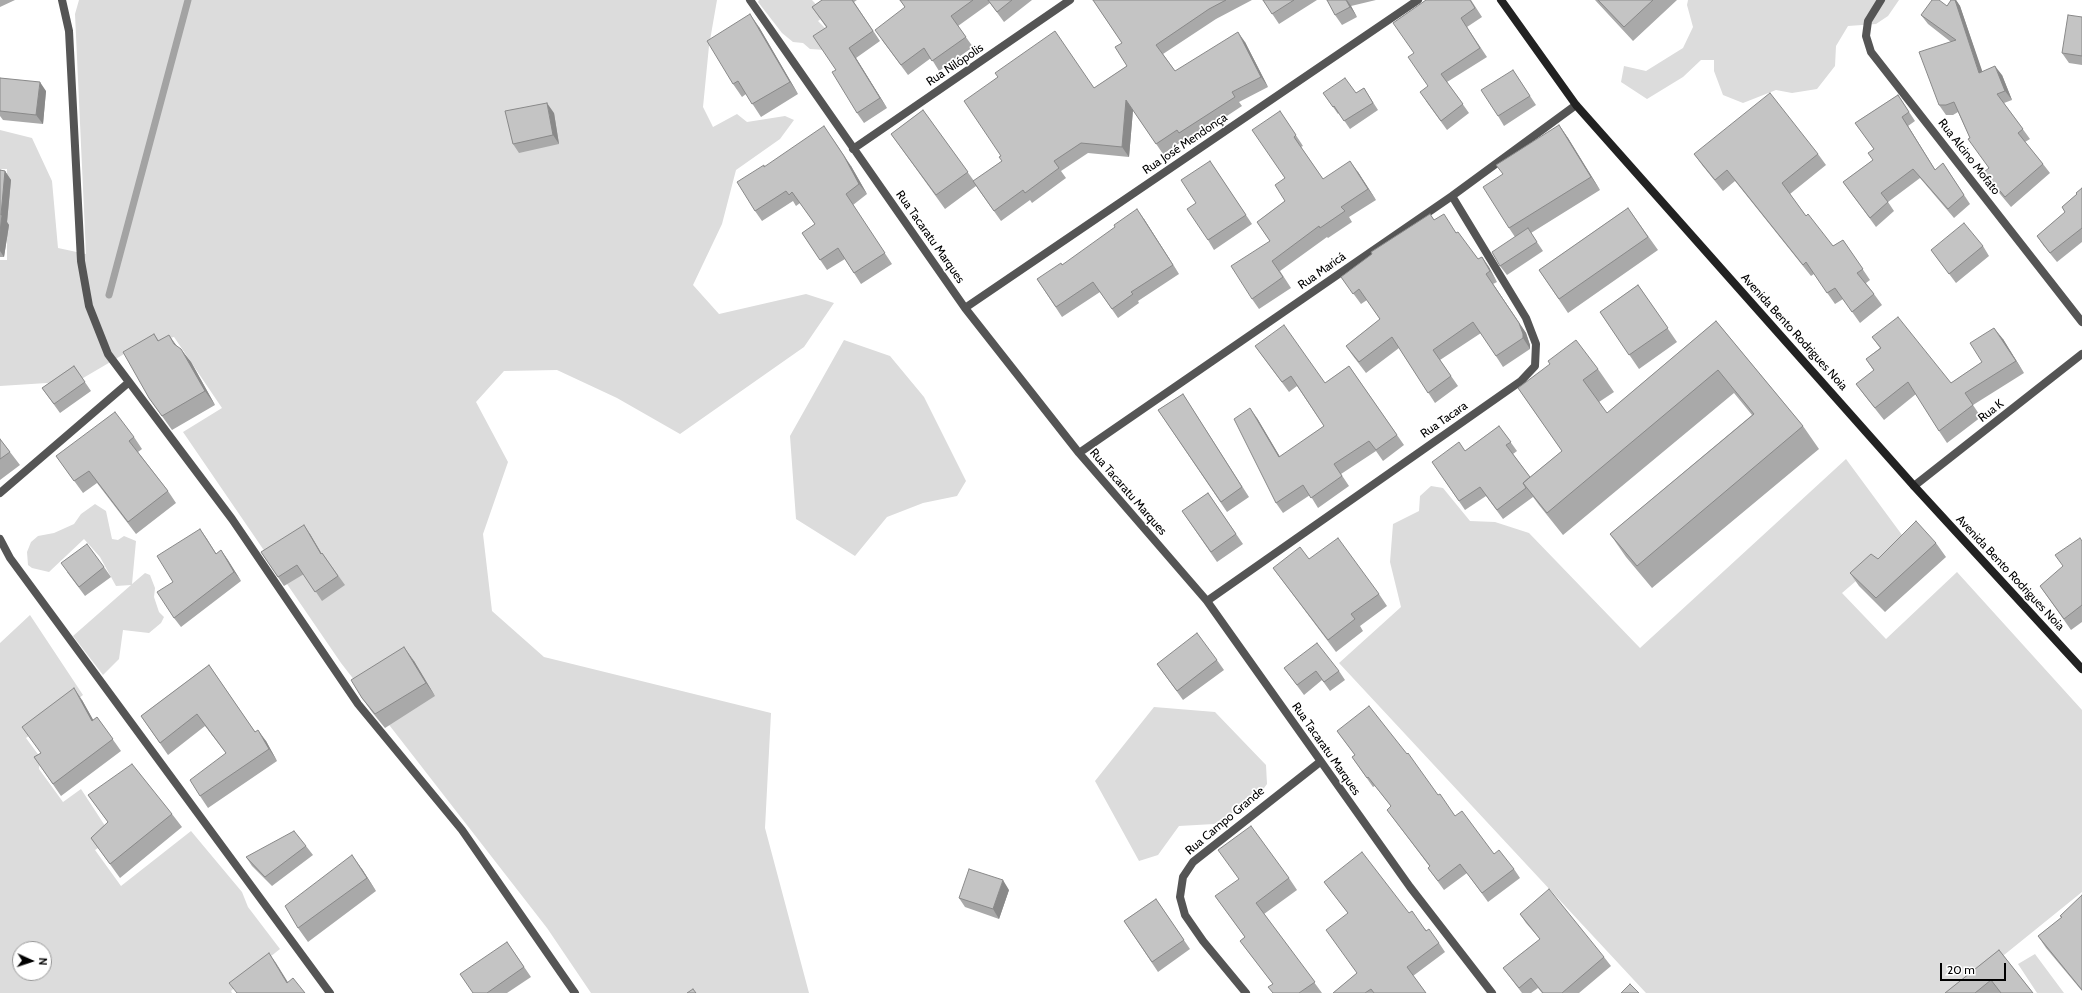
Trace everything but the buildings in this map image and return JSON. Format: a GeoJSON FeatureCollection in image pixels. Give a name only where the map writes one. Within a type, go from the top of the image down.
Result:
{"type":"FeatureCollection","features":[{"type":"Feature","properties":{"kind":"street"},"geometry":{"type":"LineString","coordinates":[[62,0],[69,31],[81,261],[89,306],[108,354],[128,383],[232,519],[358,704],[462,830],[575,993]]}},
{"type":"Feature","properties":{"kind":"street","name":"Rua Nilópolis"},"geometry":{"type":"LineString","coordinates":[[853,149],[1070,0]]}},
{"type":"Feature","properties":{"kind":"street","name":"Rua José Mendonça"},"geometry":{"type":"LineString","coordinates":[[965,308],[1418,0]]}},
{"type":"Feature","properties":{"kind":"street","name":"Avenida Bento Rodrigues Noia"},"geometry":{"type":"LineString","coordinates":[[1502,0],[1576,105],[1914,486],[2082,669]]}},
{"type":"Feature","properties":{"kind":"street","name":"Rua Alcino Mofato"},"geometry":{"type":"LineString","coordinates":[[1881,0],[1868,21],[1866,36],[1871,52],[2082,322]]}},
{"type":"Feature","properties":{"kind":"street","name":"Rua Tacaratu Marques"},"geometry":{"type":"LineString","coordinates":[[751,1],[965,308],[1079,453],[1207,601],[1320,762],[1410,886],[1492,993]]}},
{"type":"Feature","properties":{"kind":"street","name":"Rua Maricá"},"geometry":{"type":"LineString","coordinates":[[1079,453],[1452,196],[1576,105]]}},
{"type":"Feature","properties":{"kind":"street","name":"Rua Tacara"},"geometry":{"type":"LineString","coordinates":[[1207,601],[1520,381],[1535,366],[1536,344],[1526,318],[1452,196]]}},
{"type":"Feature","properties":{"kind":"street","name":"Rua K"},"geometry":{"type":"LineString","coordinates":[[1914,486],[2082,354]]}},
{"type":"Feature","properties":{"kind":"street"},"geometry":{"type":"LineString","coordinates":[[0,493],[128,383]]}},
{"type":"Feature","properties":{"kind":"street"},"geometry":{"type":"LineString","coordinates":[[0,539],[10,558],[330,993]]}},
{"type":"Feature","properties":{"kind":"street","name":"Rua Campo Grande"},"geometry":{"type":"LineString","coordinates":[[1246,993],[1203,940],[1185,915],[1180,897],[1183,877],[1193,862],[1320,762]]}},
{"type":"Feature","properties":{"kind":"shaded area"},"geometry":{"type":"Polygon","coordinates":[[[79,0],[717,0],[709,46],[703,107],[713,127],[737,114],[747,122],[785,116],[794,120],[780,139],[736,170],[722,224],[693,285],[719,314],[806,294],[834,303],[804,347],[680,434],[617,398],[557,370],[504,371],[476,402],[508,462],[483,534],[492,611],[544,657],[771,713],[765,828],[809,993],[591,993],[547,928],[341,663],[183,432],[222,408],[174,337],[136,347],[78,381],[0,386],[0,260],[7,260],[7,169],[0,169],[0,130],[32,138],[52,181],[58,248],[86,254],[75,14],[79,0]]]}},
{"type":"Feature","properties":{"kind":"shaded area"},"geometry":{"type":"Polygon","coordinates":[[[759,0],[812,0],[826,15],[818,21],[829,32],[826,50],[810,49],[803,43],[793,42],[782,33],[758,2],[759,0]]]}},
{"type":"Feature","properties":{"kind":"shaded area"},"geometry":{"type":"Polygon","coordinates":[[[1688,0],[1899,0],[1888,16],[1876,24],[1848,26],[1836,46],[1835,66],[1817,89],[1792,93],[1776,90],[1743,103],[1723,95],[1714,71],[1714,60],[1701,60],[1683,77],[1647,99],[1621,82],[1624,66],[1646,71],[1683,48],[1693,27],[1687,5],[1688,0]]]}},
{"type":"Feature","properties":{"kind":"shaded area"},"geometry":{"type":"Polygon","coordinates":[[[844,340],[890,356],[924,397],[966,481],[957,496],[923,503],[887,517],[855,556],[796,519],[790,436],[844,340]]]}},
{"type":"Feature","properties":{"kind":"shaded area"},"geometry":{"type":"Polygon","coordinates":[[[1846,459],[1905,539],[1842,593],[1886,639],[1957,572],[2082,710],[2082,892],[1957,993],[1646,993],[1339,663],[1401,607],[1390,562],[1393,524],[1419,511],[1420,496],[1431,486],[1443,488],[1470,521],[1495,522],[1529,533],[1640,648],[1846,459]]]}},
{"type":"Feature","properties":{"kind":"shaded area"},"geometry":{"type":"Polygon","coordinates":[[[95,504],[106,511],[112,539],[118,540],[124,536],[136,541],[132,584],[145,573],[150,575],[155,588],[154,597],[159,612],[164,617],[161,623],[149,633],[123,630],[119,659],[103,675],[73,636],[131,585],[116,586],[100,557],[84,539],[49,572],[32,568],[28,565],[27,552],[31,542],[38,536],[54,533],[74,524],[81,514],[95,504]]]}},
{"type":"Feature","properties":{"kind":"shaded area"},"geometry":{"type":"Polygon","coordinates":[[[30,615],[83,695],[26,738],[40,757],[39,769],[63,802],[81,789],[113,838],[95,850],[121,886],[191,831],[242,892],[248,907],[280,949],[251,972],[231,991],[232,993],[0,993],[0,643],[30,615]]]}},
{"type":"Feature","properties":{"kind":"shaded area"},"geometry":{"type":"Polygon","coordinates":[[[1154,707],[1215,712],[1266,765],[1267,784],[1256,799],[1214,824],[1179,826],[1158,855],[1139,861],[1095,781],[1154,707]]]}},
{"type":"Feature","properties":{"kind":"shaded area"},"geometry":{"type":"Polygon","coordinates":[[[2035,954],[2064,993],[2037,993],[2018,964],[2035,954]]]}},
{"type":"Feature","properties":{"kind":"waterway"},"geometry":{"type":"LineString","coordinates":[[109,295],[188,0]]}}]}
